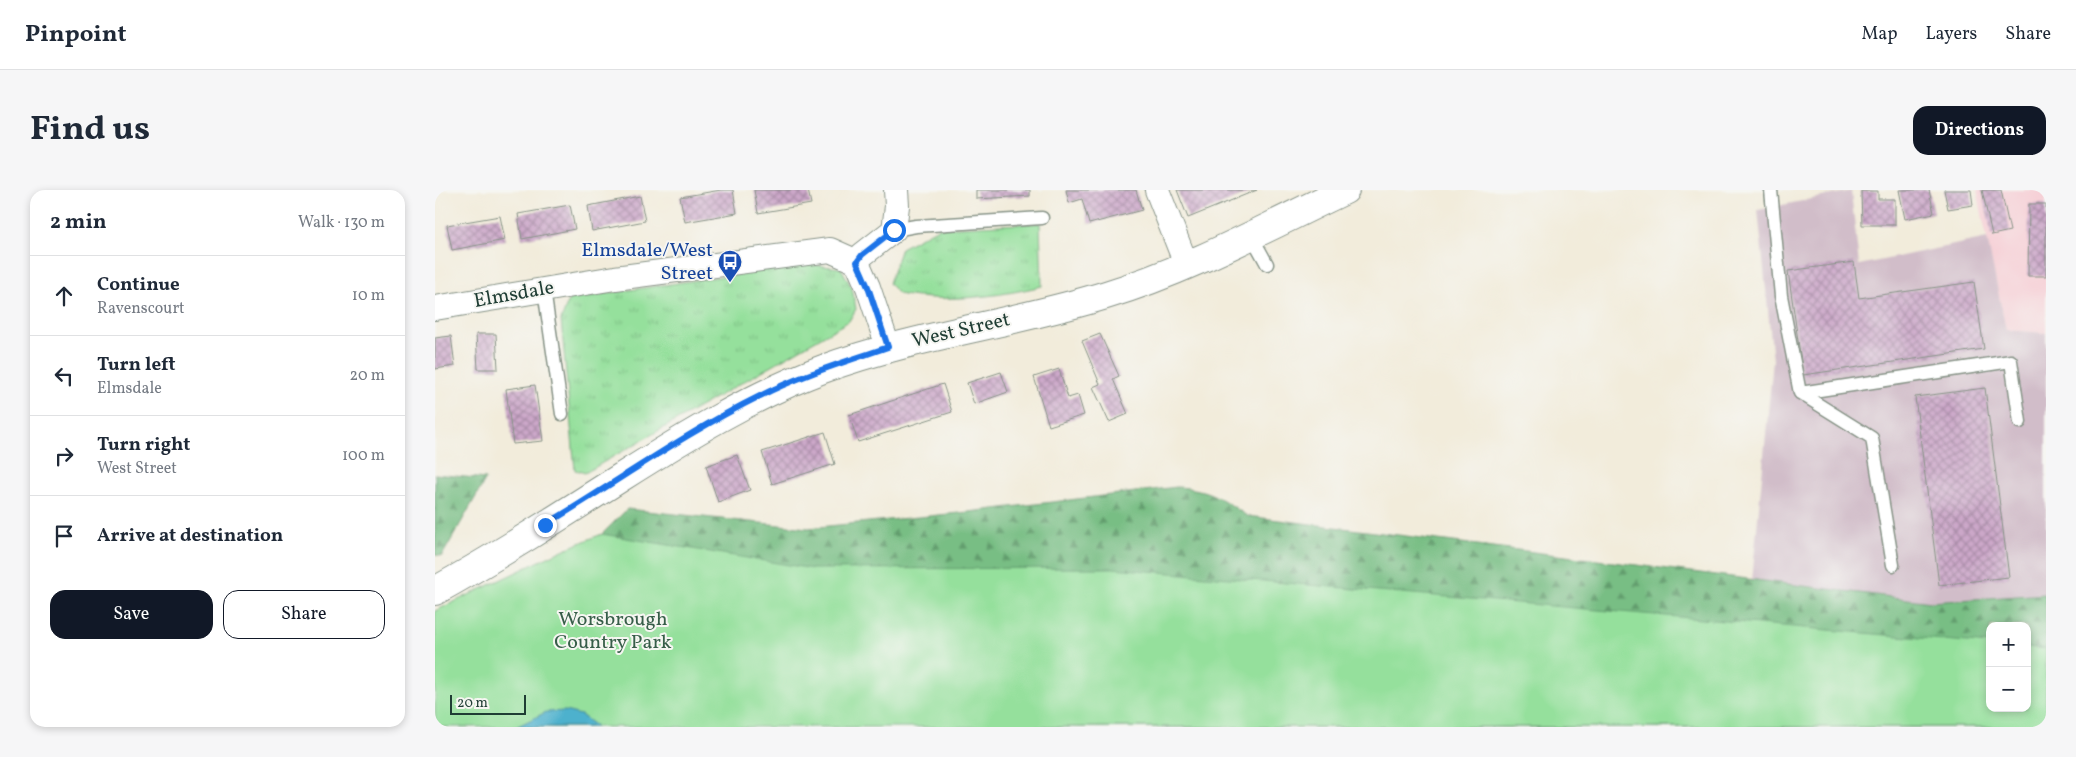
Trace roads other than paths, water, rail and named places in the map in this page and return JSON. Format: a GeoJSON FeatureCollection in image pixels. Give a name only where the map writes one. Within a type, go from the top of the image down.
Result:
{"type":"FeatureCollection","features":[{"type":"Feature","properties":{"kind":"main road","name":"West Street"},"geometry":{"type":"LineString","coordinates":[[435,591],[684,437],[761,395],[823,369],[888,347],[974,328],[1105,295],[1186,264],[1345,190]]}},
{"type":"Feature","properties":{"kind":"street"},"geometry":{"type":"LineString","coordinates":[[888,347],[871,294],[857,262],[862,255],[894,230],[897,206],[896,190]]}},
{"type":"Feature","properties":{"kind":"street"},"geometry":{"type":"LineString","coordinates":[[1157,190],[1186,264]]}},
{"type":"Feature","properties":{"kind":"street","name":"Elmsdale"},"geometry":{"type":"LineString","coordinates":[[435,308],[615,278],[829,250],[857,262]]}},
{"type":"Feature","properties":{"kind":"lane"},"geometry":{"type":"LineString","coordinates":[[1771,190],[1781,296],[1800,393],[1872,438],[1893,566]]}},
{"type":"Feature","properties":{"kind":"lane"},"geometry":{"type":"LineString","coordinates":[[894,230],[916,226],[1042,218]]}},
{"type":"Feature","properties":{"kind":"lane"},"geometry":{"type":"LineString","coordinates":[[1251,235],[1267,264]]}},
{"type":"Feature","properties":{"kind":"lane"},"geometry":{"type":"LineString","coordinates":[[544,290],[562,414]]}},
{"type":"Feature","properties":{"kind":"lane"},"geometry":{"type":"LineString","coordinates":[[1800,393],[2011,361],[2020,422]]}},
{"type":"Feature","properties":{"kind":"water"},"geometry":{"type":"Polygon","coordinates":[[[565,711],[581,715],[597,727],[516,727],[546,712],[565,711]]]}},
{"type":"Feature","properties":{"kind":"place","name":"Elmsdale/West Street"},"geometry":{"type":"Point","coordinates":[730,283]}},
{"type":"Feature","properties":{"kind":"park label","name":"Worsbrough Country Park"},"geometry":{"type":"Point","coordinates":[613,632]}}]}
